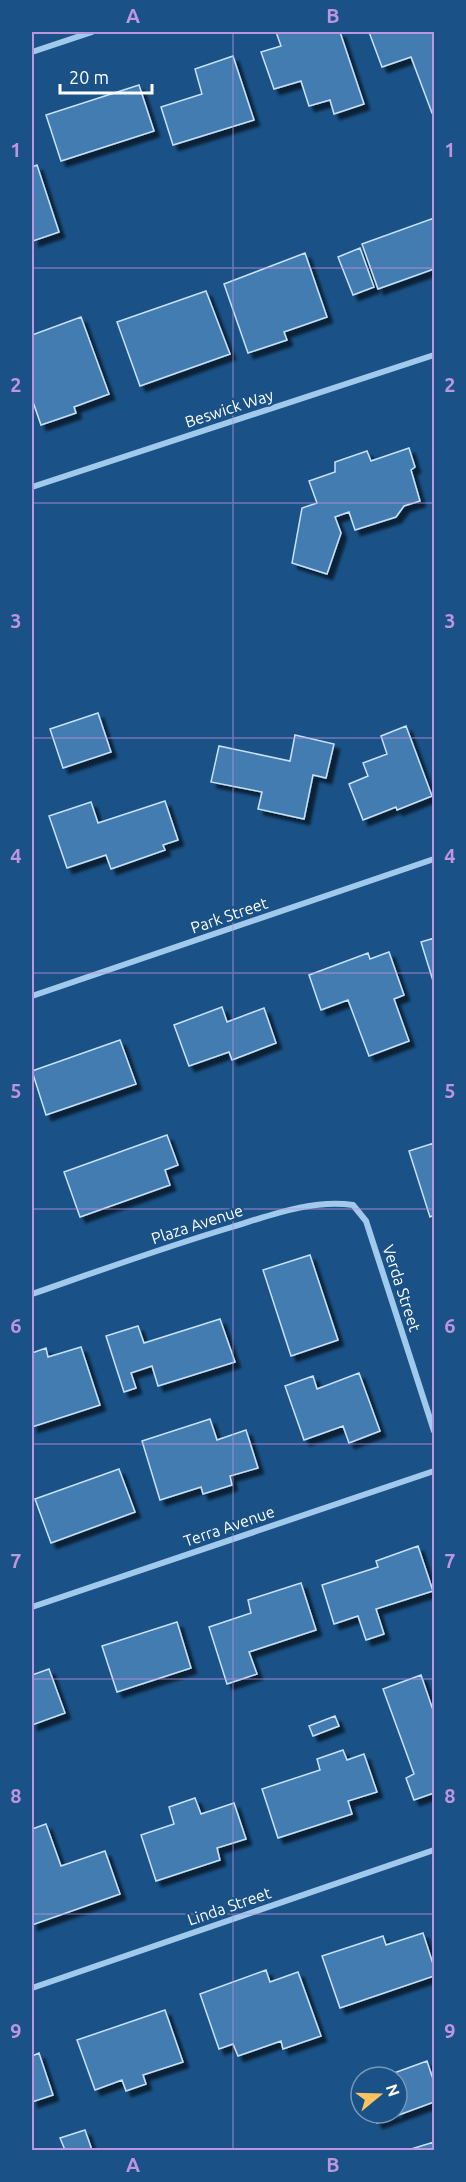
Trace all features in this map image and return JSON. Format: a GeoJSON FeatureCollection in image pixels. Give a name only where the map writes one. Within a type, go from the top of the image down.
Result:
{"type":"FeatureCollection","features":[{"type":"Feature","properties":{"kind":"street"},"geometry":{"type":"LineString","coordinates":[[32,52],[92,32]]}},
{"type":"Feature","properties":{"kind":"street","name":"Beswick Way"},"geometry":{"type":"LineString","coordinates":[[32,487],[435,355]]}},
{"type":"Feature","properties":{"kind":"street","name":"Park Street"},"geometry":{"type":"LineString","coordinates":[[32,996],[435,859]]}},
{"type":"Feature","properties":{"kind":"street","name":"Plaza Avenue"},"geometry":{"type":"LineString","coordinates":[[32,1294],[207,1234],[283,1212],[333,1202],[353,1205],[366,1221]]}},
{"type":"Feature","properties":{"kind":"street","name":"Verda Street"},"geometry":{"type":"LineString","coordinates":[[366,1221],[435,1431]]}},
{"type":"Feature","properties":{"kind":"street","name":"Terra Avenue"},"geometry":{"type":"LineString","coordinates":[[32,1607],[435,1471]]}},
{"type":"Feature","properties":{"kind":"street","name":"Linda Street"},"geometry":{"type":"LineString","coordinates":[[32,1988],[435,1850]]}},
{"type":"Feature","properties":{"kind":"building"},"geometry":{"type":"Polygon","coordinates":[[[276,32],[340,32],[364,104],[334,114],[330,100],[309,106],[301,81],[274,89],[261,52],[281,46],[276,32]]]}},
{"type":"Feature","properties":{"kind":"building"},"geometry":{"type":"Polygon","coordinates":[[[369,32],[434,32],[434,112],[432,113],[411,57],[382,67],[369,32]]]}},
{"type":"Feature","properties":{"kind":"building"},"geometry":{"type":"Polygon","coordinates":[[[233,56],[254,120],[173,145],[161,107],[202,94],[195,69],[233,56]]]}},
{"type":"Feature","properties":{"kind":"building"},"geometry":{"type":"Polygon","coordinates":[[[139,85],[154,131],[61,161],[46,115],[139,85]]]}},
{"type":"Feature","properties":{"kind":"building"},"geometry":{"type":"Polygon","coordinates":[[[37,165],[59,232],[33,241],[32,167],[37,165]]]}},
{"type":"Feature","properties":{"kind":"building"},"geometry":{"type":"Polygon","coordinates":[[[434,218],[434,269],[378,289],[362,244],[434,218]]]}},
{"type":"Feature","properties":{"kind":"building"},"geometry":{"type":"Polygon","coordinates":[[[360,248],[374,287],[353,295],[338,257],[360,248]]]}},
{"type":"Feature","properties":{"kind":"building"},"geometry":{"type":"Polygon","coordinates":[[[305,253],[327,317],[284,332],[287,340],[248,353],[224,284],[305,253]]]}},
{"type":"Feature","properties":{"kind":"building"},"geometry":{"type":"Polygon","coordinates":[[[206,291],[230,354],[140,386],[117,322],[206,291]]]}},
{"type":"Feature","properties":{"kind":"building"},"geometry":{"type":"Polygon","coordinates":[[[81,317],[109,394],[74,407],[76,413],[41,425],[32,399],[32,335],[81,317]]]}},
{"type":"Feature","properties":{"kind":"building"},"geometry":{"type":"Polygon","coordinates":[[[409,448],[415,467],[411,470],[420,501],[404,506],[396,517],[355,530],[349,512],[335,517],[341,533],[327,574],[292,563],[302,508],[317,503],[309,481],[335,472],[335,462],[367,451],[371,461],[409,448]]]}},
{"type":"Feature","properties":{"kind":"building"},"geometry":{"type":"Polygon","coordinates":[[[98,713],[111,752],[63,768],[50,729],[98,713]]]}},
{"type":"Feature","properties":{"kind":"building"},"geometry":{"type":"Polygon","coordinates":[[[406,726],[432,796],[363,820],[349,784],[368,776],[363,763],[387,754],[381,736],[406,726]]]}},
{"type":"Feature","properties":{"kind":"building"},"geometry":{"type":"Polygon","coordinates":[[[295,735],[334,744],[326,778],[313,775],[304,819],[258,809],[262,792],[211,782],[219,746],[290,761],[295,735]]]}},
{"type":"Feature","properties":{"kind":"building"},"geometry":{"type":"Polygon","coordinates":[[[165,801],[178,840],[163,845],[165,850],[111,869],[106,855],[67,868],[49,816],[91,802],[98,823],[165,801]]]}},
{"type":"Feature","properties":{"kind":"building"},"geometry":{"type":"Polygon","coordinates":[[[434,938],[434,984],[421,942],[434,938]]]}},
{"type":"Feature","properties":{"kind":"building"},"geometry":{"type":"Polygon","coordinates":[[[389,952],[404,995],[394,999],[409,1041],[369,1056],[348,1000],[321,1010],[309,975],[368,953],[370,959],[389,952]]]}},
{"type":"Feature","properties":{"kind":"building"},"geometry":{"type":"Polygon","coordinates":[[[222,1007],[227,1022],[264,1008],[276,1043],[232,1060],[229,1052],[189,1066],[174,1025],[222,1007]]]}},
{"type":"Feature","properties":{"kind":"building"},"geometry":{"type":"Polygon","coordinates":[[[120,1040],[136,1084],[46,1115],[32,1071],[120,1040]]]}},
{"type":"Feature","properties":{"kind":"building"},"geometry":{"type":"Polygon","coordinates":[[[167,1135],[178,1165],[165,1170],[170,1185],[80,1217],[64,1172],[167,1135]]]}},
{"type":"Feature","properties":{"kind":"building"},"geometry":{"type":"Polygon","coordinates":[[[434,1143],[434,1215],[430,1217],[409,1151],[434,1143]]]}},
{"type":"Feature","properties":{"kind":"building"},"geometry":{"type":"Polygon","coordinates":[[[310,1255],[338,1340],[291,1356],[263,1270],[310,1255]]]}},
{"type":"Feature","properties":{"kind":"building"},"geometry":{"type":"Polygon","coordinates":[[[220,1319],[235,1362],[158,1386],[152,1366],[131,1373],[136,1388],[124,1392],[106,1336],[138,1326],[144,1343],[220,1319]]]}},
{"type":"Feature","properties":{"kind":"building"},"geometry":{"type":"Polygon","coordinates":[[[81,1347],[100,1405],[32,1427],[32,1353],[46,1348],[48,1357],[81,1347]]]}},
{"type":"Feature","properties":{"kind":"building"},"geometry":{"type":"Polygon","coordinates":[[[359,1373],[380,1431],[349,1443],[343,1426],[304,1440],[285,1386],[313,1376],[317,1389],[359,1373]]]}},
{"type":"Feature","properties":{"kind":"building"},"geometry":{"type":"Polygon","coordinates":[[[210,1419],[217,1440],[246,1430],[258,1468],[230,1476],[232,1485],[203,1494],[201,1487],[160,1500],[142,1441],[210,1419]]]}},
{"type":"Feature","properties":{"kind":"building"},"geometry":{"type":"Polygon","coordinates":[[[119,1469],[135,1512],[51,1543],[35,1499],[119,1469]]]}},
{"type":"Feature","properties":{"kind":"building"},"geometry":{"type":"Polygon","coordinates":[[[418,1546],[433,1591],[376,1609],[384,1634],[366,1640],[358,1616],[334,1624],[322,1585],[378,1567],[376,1561],[418,1546]]]}},
{"type":"Feature","properties":{"kind":"building"},"geometry":{"type":"Polygon","coordinates":[[[301,1583],[316,1630],[249,1652],[257,1674],[227,1684],[209,1627],[251,1613],[248,1600],[301,1583]]]}},
{"type":"Feature","properties":{"kind":"building"},"geometry":{"type":"Polygon","coordinates":[[[177,1622],[191,1668],[117,1692],[102,1646],[177,1622]]]}},
{"type":"Feature","properties":{"kind":"building"},"geometry":{"type":"Polygon","coordinates":[[[49,1669],[65,1713],[32,1725],[32,1675],[49,1669]]]}},
{"type":"Feature","properties":{"kind":"building"},"geometry":{"type":"Polygon","coordinates":[[[421,1675],[434,1713],[434,1793],[414,1800],[406,1778],[414,1774],[383,1689],[421,1675]]]}},
{"type":"Feature","properties":{"kind":"building"},"geometry":{"type":"Polygon","coordinates":[[[335,1716],[339,1726],[313,1736],[309,1726],[335,1716]]]}},
{"type":"Feature","properties":{"kind":"building"},"geometry":{"type":"Polygon","coordinates":[[[343,1750],[347,1760],[364,1754],[377,1792],[348,1801],[352,1814],[278,1838],[262,1789],[320,1770],[317,1759],[343,1750]]]}},
{"type":"Feature","properties":{"kind":"building"},"geometry":{"type":"Polygon","coordinates":[[[195,1798],[201,1814],[234,1803],[246,1839],[217,1848],[220,1860],[156,1881],[141,1835],[174,1824],[169,1807],[195,1798]]]}},
{"type":"Feature","properties":{"kind":"building"},"geometry":{"type":"Polygon","coordinates":[[[46,1824],[61,1866],[105,1851],[120,1894],[32,1925],[32,1829],[46,1824]]]}},
{"type":"Feature","properties":{"kind":"building"},"geometry":{"type":"Polygon","coordinates":[[[423,1933],[434,1967],[434,1976],[340,2008],[322,1956],[383,1936],[386,1945],[423,1933]]]}},
{"type":"Feature","properties":{"kind":"building"},"geometry":{"type":"Polygon","coordinates":[[[266,1970],[270,1982],[298,1972],[321,2036],[283,2049],[281,2041],[238,2056],[233,2044],[219,2049],[200,1994],[266,1970]]]}},
{"type":"Feature","properties":{"kind":"building"},"geometry":{"type":"Polygon","coordinates":[[[165,2010],[183,2062],[143,2075],[146,2084],[126,2091],[122,2080],[95,2090],[77,2040],[165,2010]]]}},
{"type":"Feature","properties":{"kind":"building"},"geometry":{"type":"Polygon","coordinates":[[[39,2053],[53,2095],[32,2102],[32,2056],[39,2053]]]}},
{"type":"Feature","properties":{"kind":"building"},"geometry":{"type":"Polygon","coordinates":[[[427,2061],[434,2082],[434,2102],[409,2111],[409,2068],[427,2061]]]}},
{"type":"Feature","properties":{"kind":"building"},"geometry":{"type":"Polygon","coordinates":[[[85,2130],[92,2150],[65,2150],[60,2138],[85,2130]]]}},
{"type":"Feature","properties":{"kind":"building"},"geometry":{"type":"Polygon","coordinates":[[[434,2142],[434,2150],[408,2150],[434,2142]]]}}]}
